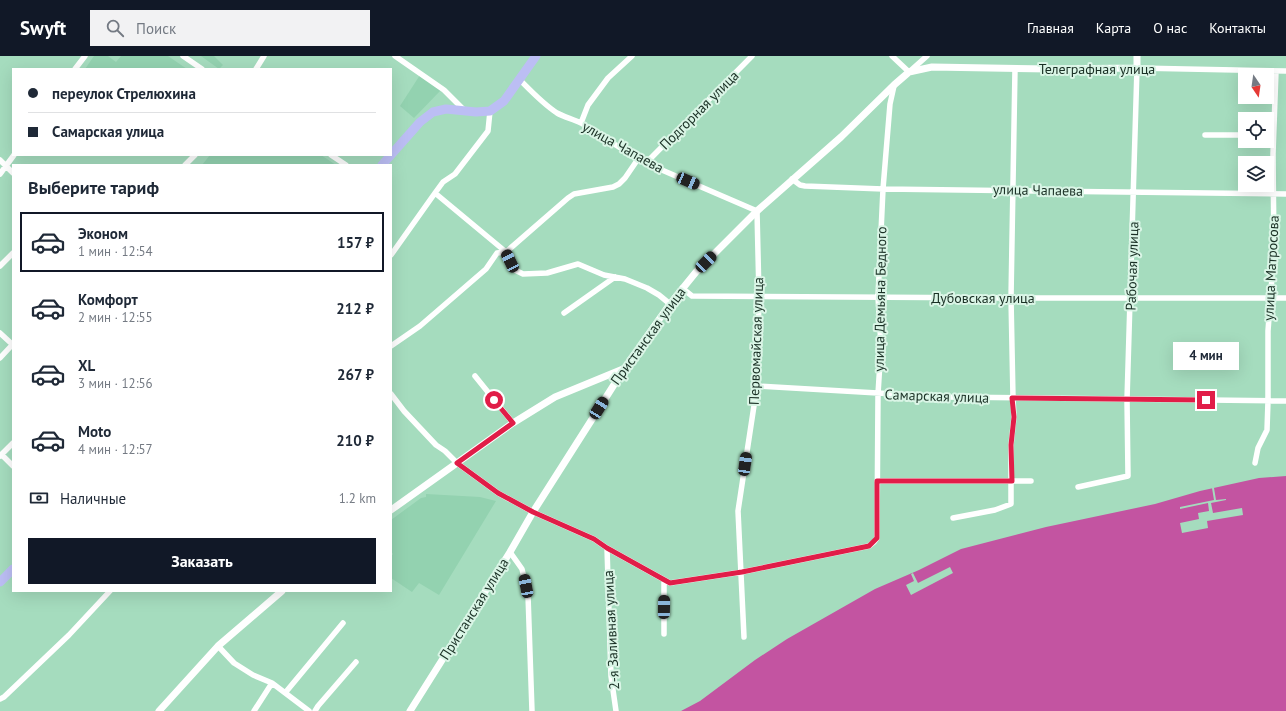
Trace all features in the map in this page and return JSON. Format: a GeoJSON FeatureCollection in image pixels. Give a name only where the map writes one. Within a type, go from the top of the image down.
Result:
{"type":"FeatureCollection","features":[{"type":"Feature","properties":{"kind":"main road"},"geometry":{"type":"LineString","coordinates":[[392,154],[420,122],[433,112],[446,109],[476,112],[490,111],[504,101],[536,56]]}},
{"type":"Feature","properties":{"kind":"main road"},"geometry":{"type":"LineString","coordinates":[[383,164],[390,156]]}},
{"type":"Feature","properties":{"kind":"main road"},"geometry":{"type":"LineString","coordinates":[[0,582],[12,570]]}},
{"type":"Feature","properties":{"kind":"street"},"geometry":{"type":"LineString","coordinates":[[76,68],[85,56]]}},
{"type":"Feature","properties":{"kind":"street"},"geometry":{"type":"LineString","coordinates":[[183,56],[201,68]]}},
{"type":"Feature","properties":{"kind":"street"},"geometry":{"type":"LineString","coordinates":[[257,68],[264,56]]}},
{"type":"Feature","properties":{"kind":"street"},"geometry":{"type":"LineString","coordinates":[[395,56],[444,90],[464,110]]}},
{"type":"Feature","properties":{"kind":"street"},"geometry":{"type":"LineString","coordinates":[[580,123],[588,105],[608,78],[632,56]]}},
{"type":"Feature","properties":{"kind":"street","name":"Подгорная улица"},"geometry":{"type":"LineString","coordinates":[[646,163],[752,56]]}},
{"type":"Feature","properties":{"kind":"street"},"geometry":{"type":"LineString","coordinates":[[892,56],[909,72]]}},
{"type":"Feature","properties":{"kind":"street","name":"Пристанская улица"},"geometry":{"type":"LineString","coordinates":[[410,711],[510,552],[533,512],[624,369],[682,288],[757,211],[841,137],[894,85],[927,56]]}},
{"type":"Feature","properties":{"kind":"street","name":"Рабочая улица"},"geometry":{"type":"LineString","coordinates":[[1078,486],[1128,476],[1127,400],[1138,56]]}},
{"type":"Feature","properties":{"kind":"street","name":"Телеграфная улица"},"geometry":{"type":"LineString","coordinates":[[909,72],[932,67],[1015,69],[1137,68],[1286,71]]}},
{"type":"Feature","properties":{"kind":"street"},"geometry":{"type":"LineString","coordinates":[[953,518],[995,510],[1011,504],[1011,445],[1014,417],[1012,398],[1011,298],[1015,69]]}},
{"type":"Feature","properties":{"kind":"street","name":"улица Матросова"},"geometry":{"type":"LineString","coordinates":[[1272,112],[1276,71]]}},
{"type":"Feature","properties":{"kind":"street","name":"улица Чапаева"},"geometry":{"type":"LineString","coordinates":[[519,79],[548,107],[559,114],[580,123],[638,159],[757,211]]}},
{"type":"Feature","properties":{"kind":"street","name":"улица Демьяна Бедного"},"geometry":{"type":"LineString","coordinates":[[742,572],[869,546],[877,538],[878,394],[881,346],[878,297],[883,189],[890,104],[894,85]]}},
{"type":"Feature","properties":{"kind":"street"},"geometry":{"type":"LineString","coordinates":[[392,254],[443,182],[455,174],[488,131],[490,111]]}},
{"type":"Feature","properties":{"kind":"street"},"geometry":{"type":"LineString","coordinates":[[1205,135],[1238,135]]}},
{"type":"Feature","properties":{"kind":"street","name":"улица Матросова"},"geometry":{"type":"LineString","coordinates":[[1255,463],[1258,448],[1266,430],[1268,401],[1268,331],[1274,250],[1271,148]]}},
{"type":"Feature","properties":{"kind":"street"},"geometry":{"type":"LineString","coordinates":[[0,174],[13,156]]}},
{"type":"Feature","properties":{"kind":"street"},"geometry":{"type":"LineString","coordinates":[[186,164],[193,156]]}},
{"type":"Feature","properties":{"kind":"street"},"geometry":{"type":"LineString","coordinates":[[332,156],[344,164]]}},
{"type":"Feature","properties":{"kind":"street"},"geometry":{"type":"LineString","coordinates":[[392,345],[420,326],[486,268],[497,253],[506,252],[568,198],[574,194],[613,187],[618,184],[638,159]]}},
{"type":"Feature","properties":{"kind":"street"},"geometry":{"type":"LineString","coordinates":[[0,160],[12,172]]}},
{"type":"Feature","properties":{"kind":"street","name":"улица Чапаева"},"geometry":{"type":"LineString","coordinates":[[792,179],[800,185],[805,186],[883,189],[1286,194]]}},
{"type":"Feature","properties":{"kind":"street"},"geometry":{"type":"LineString","coordinates":[[435,193],[506,252],[515,270],[523,274],[547,273],[578,264],[604,275],[625,279],[647,288],[665,299],[670,304]]}},
{"type":"Feature","properties":{"kind":"street","name":"Первомайская улица"},"geometry":{"type":"LineString","coordinates":[[744,637],[738,511],[757,386],[759,296],[757,211]]}},
{"type":"Feature","properties":{"kind":"street"},"geometry":{"type":"LineString","coordinates":[[0,266],[12,254]]}},
{"type":"Feature","properties":{"kind":"street"},"geometry":{"type":"LineString","coordinates":[[564,313],[616,277]]}},
{"type":"Feature","properties":{"kind":"street","name":"Дубовская улица"},"geometry":{"type":"LineString","coordinates":[[682,288],[692,296],[1286,298]]}},
{"type":"Feature","properties":{"kind":"street"},"geometry":{"type":"LineString","coordinates":[[0,333],[12,344]]}},
{"type":"Feature","properties":{"kind":"street"},"geometry":{"type":"LineString","coordinates":[[0,358],[12,346]]}},
{"type":"Feature","properties":{"kind":"street"},"geometry":{"type":"LineString","coordinates":[[392,509],[513,423],[555,397],[624,369]]}},
{"type":"Feature","properties":{"kind":"street"},"geometry":{"type":"LineString","coordinates":[[475,376],[513,423]]}},
{"type":"Feature","properties":{"kind":"street","name":"Самарская улица"},"geometry":{"type":"LineString","coordinates":[[757,386],[878,394],[1012,398],[1286,400]]}},
{"type":"Feature","properties":{"kind":"street"},"geometry":{"type":"LineString","coordinates":[[392,395],[404,411],[436,445],[446,451],[457,463],[498,493],[533,512],[594,539],[664,580],[670,583],[742,572]]}},
{"type":"Feature","properties":{"kind":"street"},"geometry":{"type":"LineString","coordinates":[[12,444],[1,455],[12,465]]}},
{"type":"Feature","properties":{"kind":"street"},"geometry":{"type":"LineString","coordinates":[[877,481],[1031,482]]}},
{"type":"Feature","properties":{"kind":"street","name":"2-я Заливная улица"},"geometry":{"type":"LineString","coordinates":[[607,548],[611,676],[616,711]]}},
{"type":"Feature","properties":{"kind":"street"},"geometry":{"type":"LineString","coordinates":[[510,552],[522,569],[528,595],[532,711]]}},
{"type":"Feature","properties":{"kind":"street"},"geometry":{"type":"LineString","coordinates":[[664,580],[664,634]]}},
{"type":"Feature","properties":{"kind":"street"},"geometry":{"type":"LineString","coordinates":[[0,699],[4,697],[69,635],[109,592]]}},
{"type":"Feature","properties":{"kind":"street"},"geometry":{"type":"LineString","coordinates":[[159,711],[218,646],[281,592]]}},
{"type":"Feature","properties":{"kind":"street"},"geometry":{"type":"LineString","coordinates":[[285,693],[343,623]]}},
{"type":"Feature","properties":{"kind":"street"},"geometry":{"type":"LineString","coordinates":[[218,646],[234,663],[253,675],[272,683],[309,711]]}},
{"type":"Feature","properties":{"kind":"street"},"geometry":{"type":"LineString","coordinates":[[315,711],[356,662]]}},
{"type":"Feature","properties":{"kind":"street"},"geometry":{"type":"LineString","coordinates":[[254,711],[272,683]]}},
{"type":"Feature","properties":{"kind":"shaded area"},"geometry":{"type":"Polygon","coordinates":[[[94,56],[108,56],[116,62],[121,56],[168,56],[186,68],[86,68],[94,56]]]}},
{"type":"Feature","properties":{"kind":"shaded area"},"geometry":{"type":"Polygon","coordinates":[[[201,56],[214,56],[223,65],[218,68],[201,56]]]}},
{"type":"Feature","properties":{"kind":"shaded area"},"geometry":{"type":"Polygon","coordinates":[[[420,75],[441,90],[414,118],[400,106],[420,75]]]}},
{"type":"Feature","properties":{"kind":"shaded area"},"geometry":{"type":"Polygon","coordinates":[[[209,156],[322,156],[334,164],[203,164],[209,156]]]}},
{"type":"Feature","properties":{"kind":"shaded area"},"geometry":{"type":"Polygon","coordinates":[[[1286,476],[1286,711],[681,711],[700,701],[755,660],[787,639],[875,589],[919,570],[961,549],[1046,527],[1155,504],[1200,491],[1259,478],[1286,476]]]}},
{"type":"Feature","properties":{"kind":"shaded area"},"geometry":{"type":"Polygon","coordinates":[[[426,494],[480,497],[496,501],[439,595],[419,583],[412,592],[392,579],[392,519],[421,498],[426,497],[426,494]]]}},
{"type":"Feature","properties":{"kind":"pier"},"geometry":{"type":"Polygon","coordinates":[[[1212,488],[1214,488],[1216,500],[1226,499],[1211,503],[1213,513],[1242,508],[1243,515],[1207,521],[1208,528],[1182,533],[1180,523],[1199,519],[1198,513],[1209,511],[1208,503],[1180,509],[1180,507],[1214,500],[1212,488]]]}},
{"type":"Feature","properties":{"kind":"pier"},"geometry":{"type":"Polygon","coordinates":[[[950,567],[953,573],[911,595],[906,585],[914,581],[911,574],[913,573],[918,583],[950,567]]]}},
{"type":"Feature","properties":{"kind":"route"},"geometry":{"type":"LineString","coordinates":[[494,400],[513,423],[457,463],[498,493],[533,512],[594,539],[607,548],[670,583],[742,572],[869,546],[877,538],[877,481],[1012,481],[1011,445],[1014,417],[1012,398],[1206,400]]}}]}
